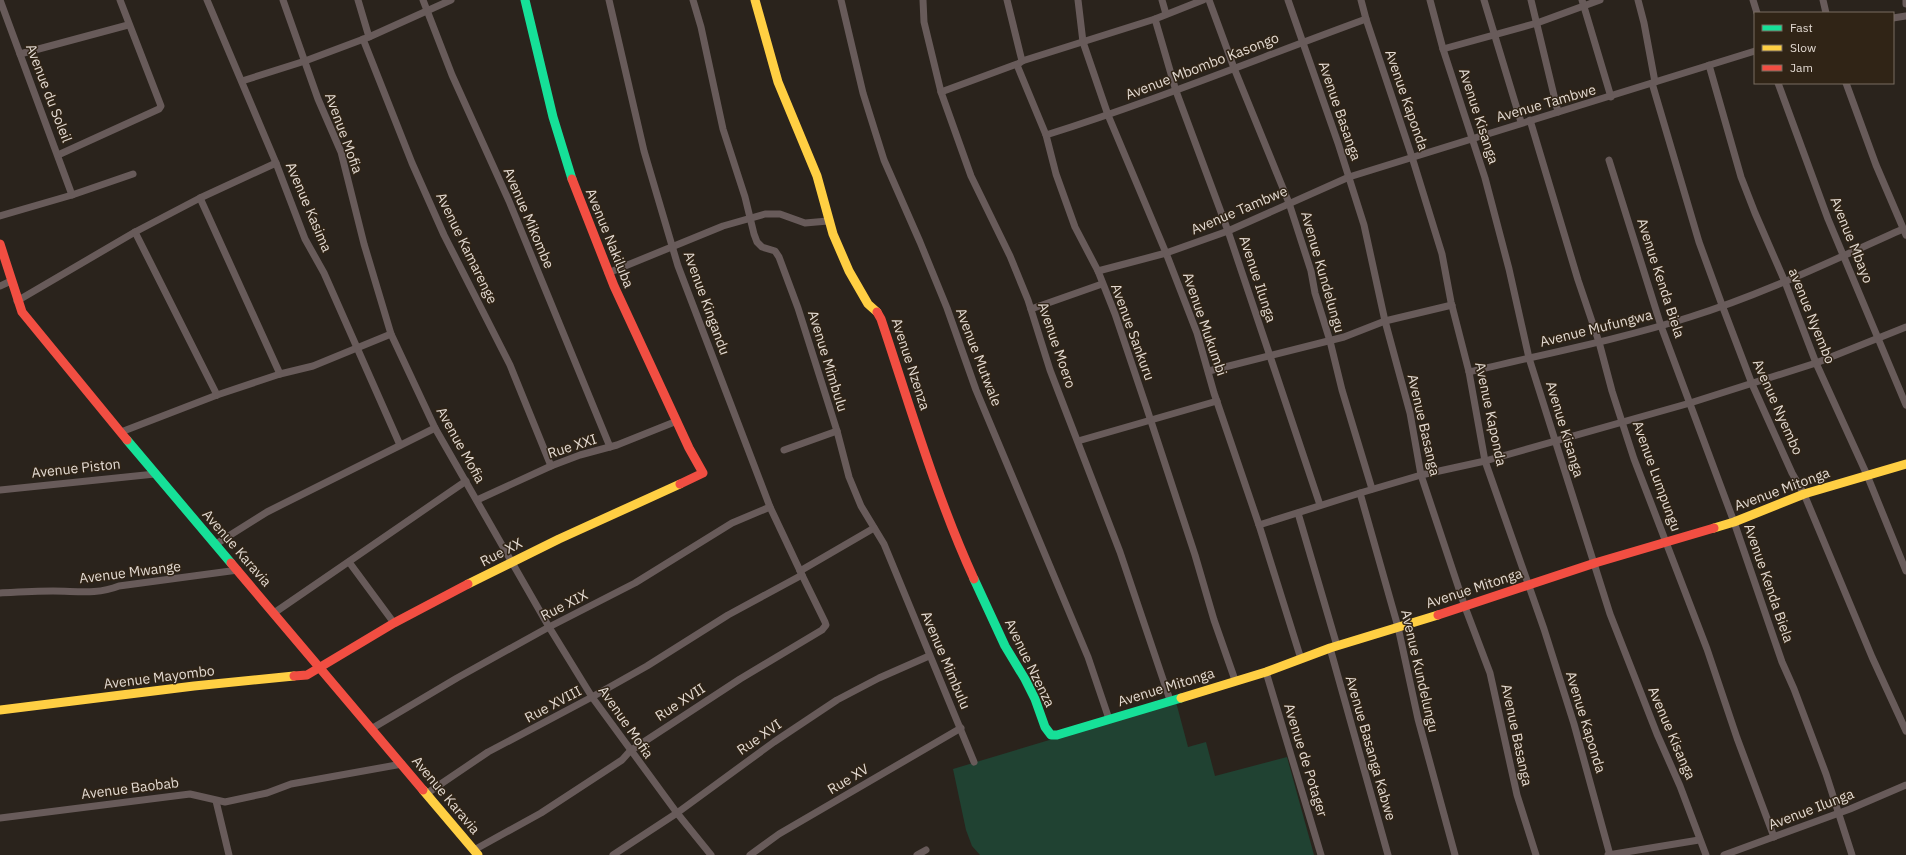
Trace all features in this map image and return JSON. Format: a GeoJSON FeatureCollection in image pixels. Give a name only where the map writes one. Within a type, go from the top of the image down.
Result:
{"type":"FeatureCollection","features":[{"type":"Feature","properties":{"kind":"street","name":"Avenue du Soleil"},"geometry":{"type":"LineString","coordinates":[[0,0],[72,195]]}},
{"type":"Feature","properties":{"kind":"street"},"geometry":{"type":"LineString","coordinates":[[58,154],[159,110],[161,104],[128,25],[120,0]]}},
{"type":"Feature","properties":{"kind":"street","name":"Avenue Kasima"},"geometry":{"type":"LineString","coordinates":[[207,0],[276,163],[305,239],[324,273],[400,445]]}},
{"type":"Feature","properties":{"kind":"street","name":"Avenue Mofia"},"geometry":{"type":"LineString","coordinates":[[283,0],[318,99],[340,152],[364,244],[390,334],[435,428],[549,627],[592,697],[630,751],[711,855]]}},
{"type":"Feature","properties":{"kind":"street","name":"Avenue Kamarenge"},"geometry":{"type":"LineString","coordinates":[[358,0],[366,38],[412,163],[444,235],[510,365],[551,466]]}},
{"type":"Feature","properties":{"kind":"street","name":"Avenue Mikombe"},"geometry":{"type":"LineString","coordinates":[[423,0],[452,75],[509,201],[610,448]]}},
{"type":"Feature","properties":{"kind":"street"},"geometry":{"type":"LineString","coordinates":[[242,81],[305,61],[366,38],[452,0]]}},
{"type":"Feature","properties":{"kind":"street","name":"Avenue Nakiluba"},"geometry":{"type":"LineString","coordinates":[[525,0],[550,110],[575,188],[608,273],[702,473]]}},
{"type":"Feature","properties":{"kind":"street","name":"Avenue Kingandu"},"geometry":{"type":"LineString","coordinates":[[609,0],[644,151],[678,266],[770,507],[825,622],[826,625],[822,630]]}},
{"type":"Feature","properties":{"kind":"street","name":"Avenue Mimbulu"},"geometry":{"type":"LineString","coordinates":[[693,0],[701,27],[723,129],[745,197],[757,242],[762,246],[775,251],[779,257],[798,308],[837,431],[849,477],[861,506],[884,544],[974,762]]}},
{"type":"Feature","properties":{"kind":"street","name":"Avenue Nzenza"},"geometry":{"type":"LineString","coordinates":[[755,0],[778,82],[823,193],[828,221],[849,271],[868,304],[878,313],[881,319],[927,457],[962,553],[1005,646],[1035,699],[1045,727],[1050,735]]}},
{"type":"Feature","properties":{"kind":"street","name":"Avenue Mutwale"},"geometry":{"type":"LineString","coordinates":[[841,0],[863,93],[884,160],[947,308],[976,390],[1088,657],[1109,719]]}},
{"type":"Feature","properties":{"kind":"street","name":"Avenue Moero"},"geometry":{"type":"LineString","coordinates":[[923,0],[924,22],[941,92],[971,176],[1010,256],[1031,309],[1050,370],[1120,552],[1170,700]]}},
{"type":"Feature","properties":{"kind":"street","name":"Avenue Sankuru"},"geometry":{"type":"LineString","coordinates":[[1007,0],[1020,63],[1046,135],[1056,174],[1075,227],[1098,271],[1115,314],[1195,555],[1214,620],[1235,680]]}},
{"type":"Feature","properties":{"kind":"street","name":"Avenue Mukumbi"},"geometry":{"type":"LineString","coordinates":[[1078,0],[1083,42],[1108,115],[1198,334],[1217,401],[1259,524],[1301,659]]}},
{"type":"Feature","properties":{"kind":"street"},"geometry":{"type":"LineString","coordinates":[[1162,0],[1166,14]]}},
{"type":"Feature","properties":{"kind":"street"},"geometry":{"type":"LineString","coordinates":[[941,92],[1020,63],[1155,19],[1203,0]]}},
{"type":"Feature","properties":{"kind":"street","name":"Avenue Kundelungu"},"geometry":{"type":"LineString","coordinates":[[1209,0],[1234,68],[1289,204],[1311,271],[1315,293],[1330,341],[1342,390],[1372,489]]}},
{"type":"Feature","properties":{"kind":"street","name":"Avenue Basanga"},"geometry":{"type":"LineString","coordinates":[[1288,0],[1364,225],[1385,321],[1410,413],[1421,475],[1465,607],[1490,674],[1517,795],[1536,855]]}},
{"type":"Feature","properties":{"kind":"street","name":"Avenue Kaponda"},"geometry":{"type":"LineString","coordinates":[[1361,0],[1442,254],[1452,305],[1469,372],[1485,461],[1574,724],[1609,855]]}},
{"type":"Feature","properties":{"kind":"street","name":"Avenue Kisanga"},"geometry":{"type":"LineString","coordinates":[[1430,0],[1443,49],[1473,138],[1509,269],[1529,358],[1610,614],[1657,734],[1680,786],[1699,840],[1706,855]]}},
{"type":"Feature","properties":{"kind":"street"},"geometry":{"type":"LineString","coordinates":[[1484,0],[1521,122]]}},
{"type":"Feature","properties":{"kind":"street"},"geometry":{"type":"LineString","coordinates":[[1531,0],[1558,112]]}},
{"type":"Feature","properties":{"kind":"street"},"geometry":{"type":"LineString","coordinates":[[1443,49],[1536,23],[1583,3],[1600,0]]}},
{"type":"Feature","properties":{"kind":"street","name":"Avenue Nyembo"},"geometry":{"type":"LineString","coordinates":[[1638,0],[1644,23],[1654,82],[1699,242],[1722,305],[1752,384],[1804,494],[1872,657],[1906,731]]}},
{"type":"Feature","properties":{"kind":"street"},"geometry":{"type":"LineString","coordinates":[[1753,0],[1757,12]]}},
{"type":"Feature","properties":{"kind":"street"},"geometry":{"type":"LineString","coordinates":[[1823,0],[1826,12]]}},
{"type":"Feature","properties":{"kind":"street"},"geometry":{"type":"LineString","coordinates":[[1583,3],[1611,97]]}},
{"type":"Feature","properties":{"kind":"street"},"geometry":{"type":"LineString","coordinates":[[1894,18],[1906,16]]}},
{"type":"Feature","properties":{"kind":"street","name":"Avenue Ilunga"},"geometry":{"type":"LineString","coordinates":[[1155,19],[1176,91],[1228,231],[1320,505]]}},
{"type":"Feature","properties":{"kind":"street","name":"Avenue Mbombo Kasongo"},"geometry":{"type":"LineString","coordinates":[[1046,135],[1176,91],[1366,19]]}},
{"type":"Feature","properties":{"kind":"street"},"geometry":{"type":"LineString","coordinates":[[20,54],[128,25]]}},
{"type":"Feature","properties":{"kind":"street","name":"Avenue Tambwe"},"geometry":{"type":"LineString","coordinates":[[1098,271],[1166,253],[1228,231],[1349,177],[1521,122],[1611,97],[1754,51]]}},
{"type":"Feature","properties":{"kind":"street","name":"avenue Nyembo"},"geometry":{"type":"LineString","coordinates":[[1708,65],[1741,177],[1755,213],[1785,282],[1816,363],[1867,475],[1906,571]]}},
{"type":"Feature","properties":{"kind":"street","name":"Avenue Mbayo"},"geometry":{"type":"LineString","coordinates":[[1778,84],[1843,256],[1906,405]]}},
{"type":"Feature","properties":{"kind":"street"},"geometry":{"type":"LineString","coordinates":[[1846,84],[1876,165],[1905,232]]}},
{"type":"Feature","properties":{"kind":"street","name":"Avenue Lumpungu"},"geometry":{"type":"LineString","coordinates":[[1530,120],[1634,459],[1667,540],[1707,650],[1736,738],[1774,837]]}},
{"type":"Feature","properties":{"kind":"street","name":"Avenue Kenda Biela"},"geometry":{"type":"LineString","coordinates":[[1610,160],[1661,326],[1734,522],[1782,662],[1794,689],[1826,774],[1852,855]]}},
{"type":"Feature","properties":{"kind":"street"},"geometry":{"type":"LineString","coordinates":[[17,301],[135,232],[200,198],[276,163]]}},
{"type":"Feature","properties":{"kind":"street"},"geometry":{"type":"LineString","coordinates":[[0,216],[72,195],[133,174]]}},
{"type":"Feature","properties":{"kind":"street"},"geometry":{"type":"LineString","coordinates":[[200,198],[280,374]]}},
{"type":"Feature","properties":{"kind":"street"},"geometry":{"type":"LineString","coordinates":[[608,273],[723,226],[750,218],[775,213],[805,223],[828,221]]}},
{"type":"Feature","properties":{"kind":"street"},"geometry":{"type":"LineString","coordinates":[[135,232],[217,395]]}},
{"type":"Feature","properties":{"kind":"street","name":"Avenue Mufungwa"},"geometry":{"type":"LineString","coordinates":[[1469,372],[1661,326],[1785,282],[1843,256],[1905,232]]}},
{"type":"Feature","properties":{"kind":"street","name":"Avenue Karavia"},"geometry":{"type":"LineString","coordinates":[[0,244],[17,301],[22,312],[155,474],[216,544],[476,853]]}},
{"type":"Feature","properties":{"kind":"street"},"geometry":{"type":"LineString","coordinates":[[0,286],[12,281]]}},
{"type":"Feature","properties":{"kind":"street"},"geometry":{"type":"LineString","coordinates":[[1031,309],[1102,284]]}},
{"type":"Feature","properties":{"kind":"street"},"geometry":{"type":"LineString","coordinates":[[1208,371],[1330,341],[1385,321],[1452,305]]}},
{"type":"Feature","properties":{"kind":"street"},"geometry":{"type":"LineString","coordinates":[[1259,524],[1421,475],[1485,461],[1690,403],[1816,363],[1906,327]]}},
{"type":"Feature","properties":{"kind":"street"},"geometry":{"type":"LineString","coordinates":[[121,432],[217,395],[280,374],[313,366],[390,334]]}},
{"type":"Feature","properties":{"kind":"street"},"geometry":{"type":"LineString","coordinates":[[1078,442],[1217,401]]}},
{"type":"Feature","properties":{"kind":"street","name":"Rue XXI"},"geometry":{"type":"LineString","coordinates":[[477,500],[551,466],[580,455],[610,448],[677,421]]}},
{"type":"Feature","properties":{"kind":"street"},"geometry":{"type":"LineString","coordinates":[[216,544],[267,512],[435,428]]}},
{"type":"Feature","properties":{"kind":"street"},"geometry":{"type":"LineString","coordinates":[[784,450],[837,431]]}},
{"type":"Feature","properties":{"kind":"street","name":"Avenue Mitonga"},"geometry":{"type":"LineString","coordinates":[[1050,735],[1057,735],[1235,680],[1266,672],[1334,647],[1465,607],[1595,563],[1667,540],[1734,522],[1804,494],[1906,464]]}},
{"type":"Feature","properties":{"kind":"street","name":"Rue XX"},"geometry":{"type":"LineString","coordinates":[[320,668],[394,623],[559,538],[702,473]]}},
{"type":"Feature","properties":{"kind":"street","name":"Avenue Piston"},"geometry":{"type":"LineString","coordinates":[[0,490],[155,474]]}},
{"type":"Feature","properties":{"kind":"street"},"geometry":{"type":"LineString","coordinates":[[274,613],[466,481]]}},
{"type":"Feature","properties":{"kind":"street","name":"Avenue Kundelungu"},"geometry":{"type":"LineString","coordinates":[[1360,493],[1398,627],[1418,719],[1455,855]]}},
{"type":"Feature","properties":{"kind":"street","name":"Rue XIX"},"geometry":{"type":"LineString","coordinates":[[371,729],[457,678],[549,627],[635,583],[732,523],[770,507]]}},
{"type":"Feature","properties":{"kind":"street"},"geometry":{"type":"LineString","coordinates":[[1298,513],[1334,647]]}},
{"type":"Feature","properties":{"kind":"street"},"geometry":{"type":"LineString","coordinates":[[801,573],[874,528]]}},
{"type":"Feature","properties":{"kind":"street"},"geometry":{"type":"LineString","coordinates":[[349,562],[394,623]]}},
{"type":"Feature","properties":{"kind":"street","name":"Avenue Mwange"},"geometry":{"type":"LineString","coordinates":[[0,593],[33,591],[86,593],[108,590],[119,586],[238,570]]}},
{"type":"Feature","properties":{"kind":"street","name":"Rue XVIII"},"geometry":{"type":"LineString","coordinates":[[426,794],[488,752],[647,666],[728,615],[801,573]]}},
{"type":"Feature","properties":{"kind":"street","name":"Rue XVII"},"geometry":{"type":"LineString","coordinates":[[476,853],[622,760],[630,751],[740,679],[822,630]]}},
{"type":"Feature","properties":{"kind":"street","name":"Avenue Basanga Kabwe"},"geometry":{"type":"LineString","coordinates":[[1334,647],[1388,855]]}},
{"type":"Feature","properties":{"kind":"street","name":"Rue XVI"},"geometry":{"type":"LineString","coordinates":[[613,855],[677,813],[774,742],[837,700],[880,678],[929,656]]}},
{"type":"Feature","properties":{"kind":"street","name":"Avenue Mayombo"},"geometry":{"type":"LineString","coordinates":[[0,710],[194,686],[307,675],[320,668]]}},
{"type":"Feature","properties":{"kind":"street","name":"Avenue de Potager"},"geometry":{"type":"LineString","coordinates":[[1266,672],[1321,855]]}},
{"type":"Feature","properties":{"kind":"street","name":"Rue XV"},"geometry":{"type":"LineString","coordinates":[[750,855],[779,834],[961,728]]}},
{"type":"Feature","properties":{"kind":"street","name":"Avenue Baobab"},"geometry":{"type":"LineString","coordinates":[[0,818],[190,794],[225,802],[246,799],[291,784],[402,764]]}},
{"type":"Feature","properties":{"kind":"street","name":"Avenue Ilunga"},"geometry":{"type":"LineString","coordinates":[[1724,855],[1838,813],[1906,785]]}},
{"type":"Feature","properties":{"kind":"street"},"geometry":{"type":"LineString","coordinates":[[216,801],[229,855]]}},
{"type":"Feature","properties":{"kind":"street"},"geometry":{"type":"LineString","coordinates":[[1609,855],[1699,840]]}},
{"type":"Feature","properties":{"kind":"street"},"geometry":{"type":"LineString","coordinates":[[917,855],[926,850]]}},
{"type":"Feature","properties":{"kind":"green space"},"geometry":{"type":"Polygon","coordinates":[[[1176,702],[1188,747],[1206,742],[1215,776],[1287,757],[1314,855],[980,855],[972,846],[966,830],[953,769],[1176,702]]]}},
{"type":"Feature","properties":{"kind":"traffic: fast"},"geometry":{"type":"LineString","coordinates":[[525,0],[553,117],[572,179]]}},
{"type":"Feature","properties":{"kind":"traffic: fast"},"geometry":{"type":"LineString","coordinates":[[127,440],[231,563]]}},
{"type":"Feature","properties":{"kind":"traffic: fast"},"geometry":{"type":"LineString","coordinates":[[974,579],[1005,646],[1025,679],[1035,699],[1045,727],[1051,735],[1057,735],[1181,698]]}},
{"type":"Feature","properties":{"kind":"traffic: slow"},"geometry":{"type":"LineString","coordinates":[[755,0],[778,82],[817,176],[833,234],[849,271],[868,304],[877,312]]}},
{"type":"Feature","properties":{"kind":"traffic: slow"},"geometry":{"type":"LineString","coordinates":[[1714,528],[1734,522],[1804,494],[1906,464]]}},
{"type":"Feature","properties":{"kind":"traffic: slow"},"geometry":{"type":"LineString","coordinates":[[468,584],[559,539],[680,484]]}},
{"type":"Feature","properties":{"kind":"traffic: slow"},"geometry":{"type":"LineString","coordinates":[[1181,698],[1266,672],[1330,648],[1438,615]]}},
{"type":"Feature","properties":{"kind":"traffic: slow"},"geometry":{"type":"LineString","coordinates":[[0,710],[194,686],[294,676]]}},
{"type":"Feature","properties":{"kind":"traffic: slow"},"geometry":{"type":"LineString","coordinates":[[423,790],[478,855]]}},
{"type":"Feature","properties":{"kind":"traffic: jam"},"geometry":{"type":"LineString","coordinates":[[572,179],[614,286],[689,448],[703,473],[680,484]]}},
{"type":"Feature","properties":{"kind":"traffic: jam"},"geometry":{"type":"LineString","coordinates":[[0,244],[22,312],[127,440]]}},
{"type":"Feature","properties":{"kind":"traffic: jam"},"geometry":{"type":"LineString","coordinates":[[877,312],[881,319],[936,483],[960,548],[974,579]]}},
{"type":"Feature","properties":{"kind":"traffic: jam"},"geometry":{"type":"LineString","coordinates":[[1438,615],[1595,563],[1714,528]]}},
{"type":"Feature","properties":{"kind":"traffic: jam"},"geometry":{"type":"LineString","coordinates":[[231,563],[423,790]]}},
{"type":"Feature","properties":{"kind":"traffic: jam"},"geometry":{"type":"LineString","coordinates":[[294,676],[307,675],[394,623],[468,584]]}}]}
